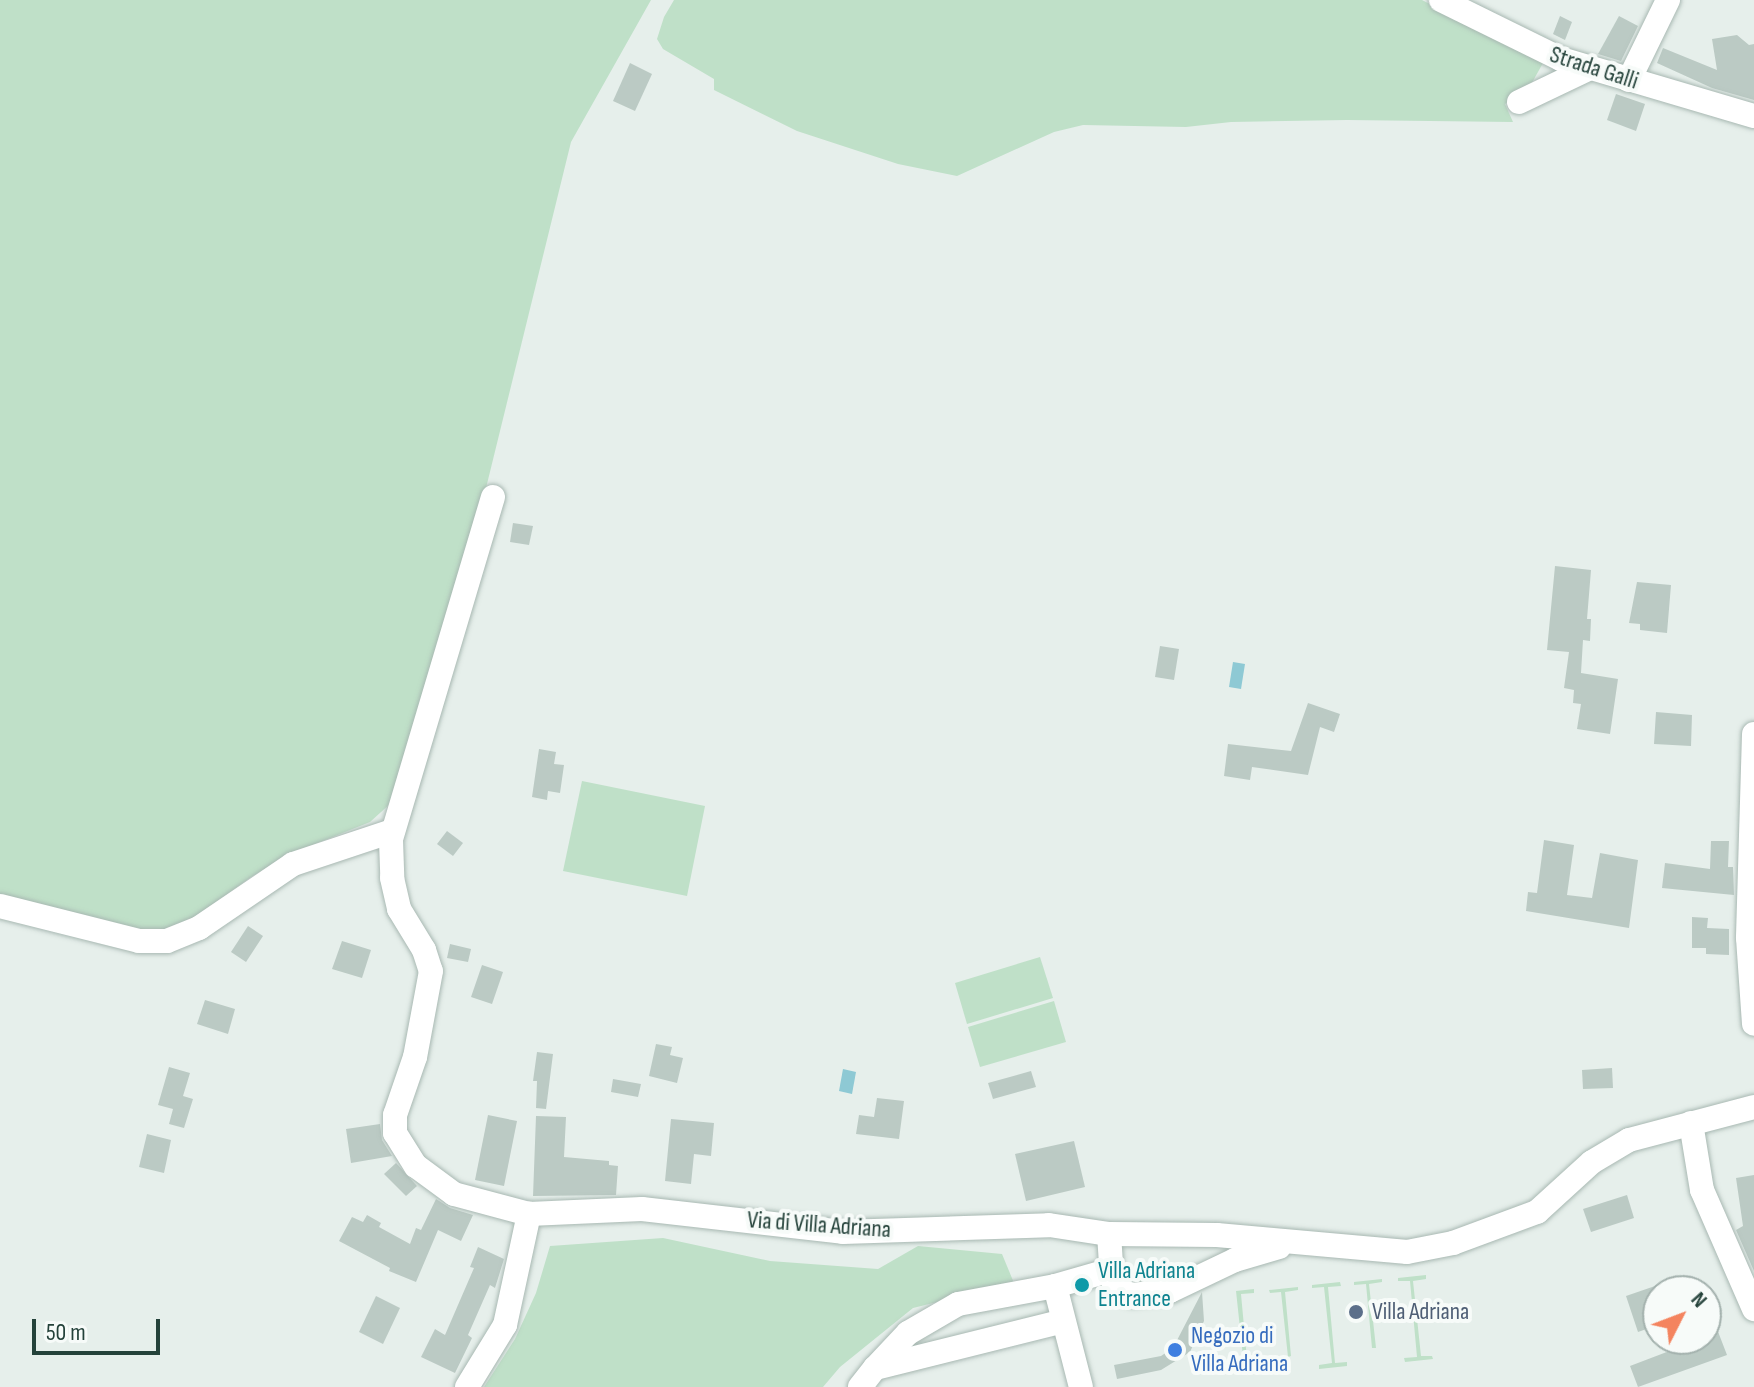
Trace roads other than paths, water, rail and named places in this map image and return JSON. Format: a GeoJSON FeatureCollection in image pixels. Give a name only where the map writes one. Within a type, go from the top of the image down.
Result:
{"type":"FeatureCollection","features":[{"type":"Feature","properties":{"kind":"street","name":"Strada Galli"},"geometry":{"type":"LineString","coordinates":[[1441,0],[1539,50],[1754,116]]}},
{"type":"Feature","properties":{"kind":"street"},"geometry":{"type":"LineString","coordinates":[[1629,80],[1668,0]]}},
{"type":"Feature","properties":{"kind":"street"},"geometry":{"type":"LineString","coordinates":[[1519,102],[1590,68]]}},
{"type":"Feature","properties":{"kind":"street","name":"Via di Villa Adriana"},"geometry":{"type":"LineString","coordinates":[[493,497],[392,831],[392,878],[399,909],[424,950],[431,971],[415,1057],[395,1115],[397,1139],[421,1172],[446,1189],[470,1200],[529,1214],[642,1209],[843,1232],[1049,1225],[1109,1234],[1198,1235],[1394,1252],[1441,1246],[1537,1212],[1592,1162],[1621,1143],[1754,1107]]}},
{"type":"Feature","properties":{"kind":"street"},"geometry":{"type":"LineString","coordinates":[[1754,734],[1748,938],[1754,1024]]}},
{"type":"Feature","properties":{"kind":"street"},"geometry":{"type":"LineString","coordinates":[[0,906],[139,941],[167,941],[199,928],[293,864],[392,831]]}},
{"type":"Feature","properties":{"kind":"street"},"geometry":{"type":"LineString","coordinates":[[1691,1123],[1702,1190],[1754,1309]]}},
{"type":"Feature","properties":{"kind":"street"},"geometry":{"type":"LineString","coordinates":[[467,1387],[505,1325],[529,1214]]}},
{"type":"Feature","properties":{"kind":"street"},"geometry":{"type":"LineString","coordinates":[[867,1378],[908,1333],[958,1304],[1055,1286],[1111,1270],[1109,1234]]}},
{"type":"Feature","properties":{"kind":"street"},"geometry":{"type":"LineString","coordinates":[[1198,1235],[1211,1272]]}},
{"type":"Feature","properties":{"kind":"street","name":"Via di Villa Adriana"},"geometry":{"type":"LineString","coordinates":[[1111,1270],[1115,1285],[1132,1295],[1170,1291],[1239,1258],[1289,1244]]}},
{"type":"Feature","properties":{"kind":"street"},"geometry":{"type":"LineString","coordinates":[[1055,1286],[1081,1387]]}},
{"type":"Feature","properties":{"kind":"street"},"geometry":{"type":"LineString","coordinates":[[867,1378],[1063,1321]]}},
{"type":"Feature","properties":{"kind":"water"},"geometry":{"type":"Polygon","coordinates":[[[1233,662],[1245,664],[1241,689],[1229,687],[1233,662]]]}},
{"type":"Feature","properties":{"kind":"water"},"geometry":{"type":"Polygon","coordinates":[[[843,1069],[856,1072],[852,1094],[839,1091],[843,1069]]]}},
{"type":"Feature","properties":{"kind":"place","name":"Villa Adriana Entrance"},"geometry":{"type":"Point","coordinates":[1082,1285]}},
{"type":"Feature","properties":{"kind":"place","name":"Villa Adriana"},"geometry":{"type":"Point","coordinates":[1356,1312]}},
{"type":"Feature","properties":{"kind":"place","name":"Negozio di Villa Adriana"},"geometry":{"type":"Point","coordinates":[1175,1350]}}]}
